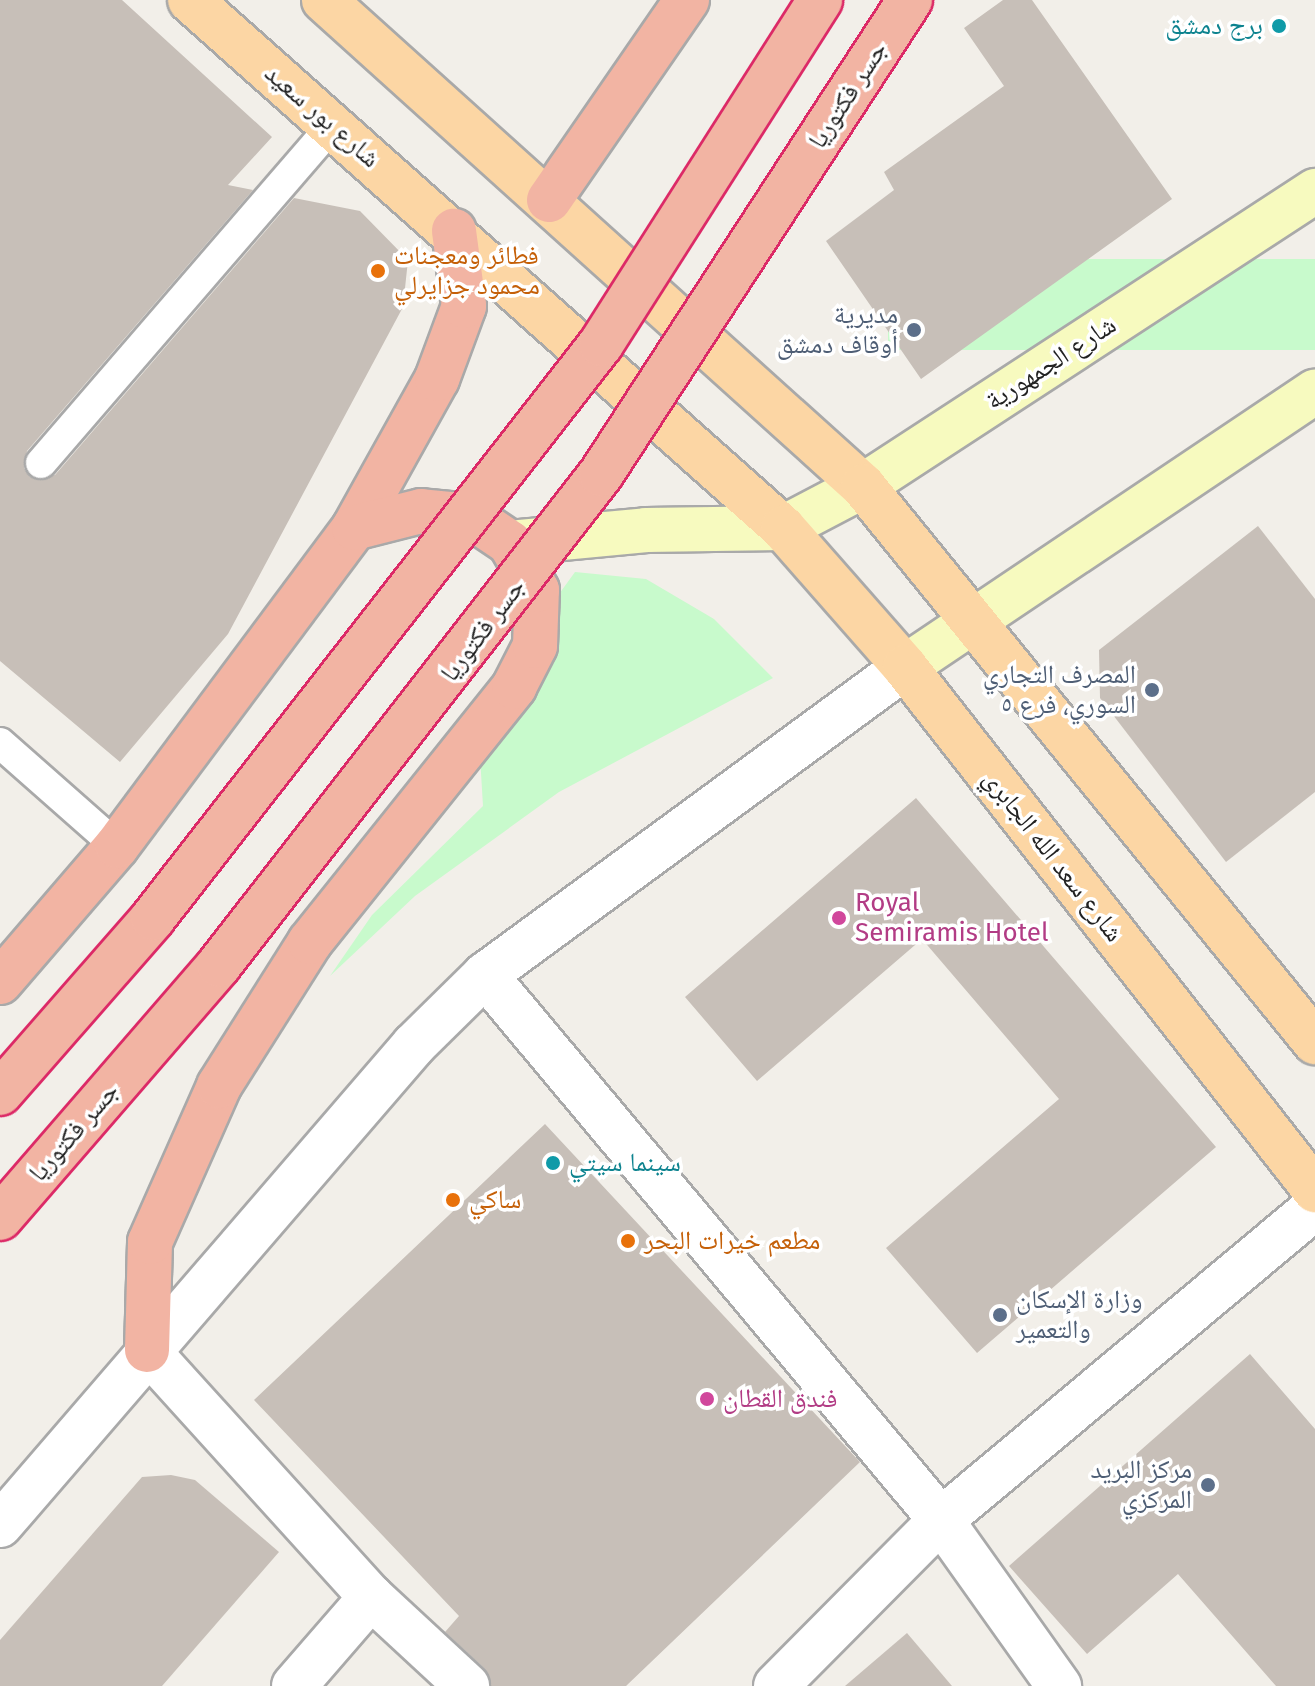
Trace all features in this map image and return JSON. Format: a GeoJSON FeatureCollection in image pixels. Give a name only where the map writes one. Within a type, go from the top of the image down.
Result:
{"type":"FeatureCollection","features":[{"type":"Feature","properties":{"kind":"highway"},"geometry":{"type":"LineString","coordinates":[[549,200],[687,0]]}},
{"type":"Feature","properties":{"kind":"highway"},"geometry":{"type":"LineString","coordinates":[[0,1093],[153,918],[601,344],[820,0]]}},
{"type":"Feature","properties":{"kind":"highway","name":"جسر فكتوريا"},"geometry":{"type":"LineString","coordinates":[[0,1218],[219,965],[601,474],[910,0]]}},
{"type":"Feature","properties":{"kind":"highway"},"geometry":{"type":"LineString","coordinates":[[0,982],[117,846],[354,528],[437,379],[464,306],[454,231]]}},
{"type":"Feature","properties":{"kind":"highway"},"geometry":{"type":"LineString","coordinates":[[147,1350],[150,1242],[219,1086],[310,942],[514,687],[535,646],[537,590],[510,543],[470,516],[421,511],[354,528]]}},
{"type":"Feature","properties":{"kind":"main road","name":"شارع بور سعيد"},"geometry":{"type":"LineString","coordinates":[[190,0],[454,231],[783,528]]}},
{"type":"Feature","properties":{"kind":"main road"},"geometry":{"type":"LineString","coordinates":[[324,0],[863,486],[1315,1042]]}},
{"type":"Feature","properties":{"kind":"main road","name":"شارع الجمهورية"},"geometry":{"type":"LineString","coordinates":[[783,528],[863,486],[1315,191]]}},
{"type":"Feature","properties":{"kind":"main road"},"geometry":{"type":"LineString","coordinates":[[905,667],[1315,392]]}},
{"type":"Feature","properties":{"kind":"main road"},"geometry":{"type":"LineString","coordinates":[[510,543],[646,530],[783,528]]}},
{"type":"Feature","properties":{"kind":"main road","name":"شارع سعد الله الجابري"},"geometry":{"type":"LineString","coordinates":[[783,528],[905,667],[1315,1190]]}},
{"type":"Feature","properties":{"kind":"street"},"geometry":{"type":"LineString","coordinates":[[0,1525],[147,1350],[414,1045],[485,975],[905,667]]}},
{"type":"Feature","properties":{"kind":"street"},"geometry":{"type":"LineString","coordinates":[[485,975],[941,1520],[1059,1686]]}},
{"type":"Feature","properties":{"kind":"street"},"geometry":{"type":"LineString","coordinates":[[776,1686],[941,1520],[1315,1207]]}},
{"type":"Feature","properties":{"kind":"street"},"geometry":{"type":"LineString","coordinates":[[147,1350],[371,1597],[467,1686]]}},
{"type":"Feature","properties":{"kind":"street"},"geometry":{"type":"LineString","coordinates":[[294,1686],[371,1597]]}},
{"type":"Feature","properties":{"kind":"lane"},"geometry":{"type":"LineString","coordinates":[[41,463],[333,125]]}},
{"type":"Feature","properties":{"kind":"lane"},"geometry":{"type":"LineString","coordinates":[[0,743],[117,846]]}},
{"type":"Feature","properties":{"kind":"green space"},"geometry":{"type":"Polygon","coordinates":[[[888,259],[1315,259],[1315,350],[888,350],[888,259]]]}},
{"type":"Feature","properties":{"kind":"green space"},"geometry":{"type":"Polygon","coordinates":[[[575,572],[646,579],[714,619],[773,678],[559,792],[415,896],[330,976],[372,915],[483,806],[477,707],[575,572]]]}},
{"type":"Feature","properties":{"kind":"building"},"geometry":{"type":"Polygon","coordinates":[[[0,0],[122,0],[272,137],[228,185],[253,190],[27,451],[24,468],[30,477],[55,475],[294,198],[360,211],[408,260],[403,307],[228,634],[120,762],[0,661],[0,0]]]}},
{"type":"Feature","properties":{"kind":"building"},"geometry":{"type":"Polygon","coordinates":[[[1003,0],[1032,0],[1172,199],[921,379],[826,241],[894,190],[884,172],[1004,86],[964,28],[1003,0]]]}},
{"type":"Feature","properties":{"kind":"building"},"geometry":{"type":"Polygon","coordinates":[[[1258,526],[1315,599],[1315,792],[1226,862],[1100,698],[1099,650],[1258,526]]]}},
{"type":"Feature","properties":{"kind":"building"},"geometry":{"type":"Polygon","coordinates":[[[916,798],[1216,1147],[977,1353],[886,1248],[1059,1099],[922,939],[757,1081],[685,997],[916,798]]]}},
{"type":"Feature","properties":{"kind":"building"},"geometry":{"type":"Polygon","coordinates":[[[545,1124],[860,1462],[626,1686],[491,1686],[484,1668],[445,1632],[459,1616],[254,1400],[545,1124]]]}},
{"type":"Feature","properties":{"kind":"building","name":"مركز البريد المركزي"},"geometry":{"type":"Polygon","coordinates":[[[1250,1354],[1315,1429],[1315,1686],[1276,1686],[1178,1574],[1087,1654],[1009,1566],[1250,1354]]]}},
{"type":"Feature","properties":{"kind":"building"},"geometry":{"type":"Polygon","coordinates":[[[171,1475],[195,1480],[279,1552],[162,1686],[0,1686],[0,1640],[142,1477],[171,1475]]]}},
{"type":"Feature","properties":{"kind":"building"},"geometry":{"type":"Polygon","coordinates":[[[907,1633],[952,1686],[845,1686],[907,1633]]]}},
{"type":"Feature","properties":{"kind":"place","name":"برج دمشق"},"geometry":{"type":"Point","coordinates":[1279,26]}},
{"type":"Feature","properties":{"kind":"place","name":"فطائر ومعجنات محمود جزايرلي"},"geometry":{"type":"Point","coordinates":[378,271]}},
{"type":"Feature","properties":{"kind":"place","name":"مديرية أوقاف دمشق"},"geometry":{"type":"Point","coordinates":[914,330]}},
{"type":"Feature","properties":{"kind":"place","name":"المصرف التجاري السوري، فرع ٥"},"geometry":{"type":"Point","coordinates":[1152,690]}},
{"type":"Feature","properties":{"kind":"place","name":"Royal Semiramis Hotel"},"geometry":{"type":"Point","coordinates":[839,918]}},
{"type":"Feature","properties":{"kind":"place","name":"سينما سيتي"},"geometry":{"type":"Point","coordinates":[553,1163]}},
{"type":"Feature","properties":{"kind":"place","name":"ساكي"},"geometry":{"type":"Point","coordinates":[453,1200]}},
{"type":"Feature","properties":{"kind":"place","name":"مطعم خيرات البحر"},"geometry":{"type":"Point","coordinates":[628,1241]}},
{"type":"Feature","properties":{"kind":"place","name":"وزارة الإسكان والتعمير"},"geometry":{"type":"Point","coordinates":[1000,1315]}},
{"type":"Feature","properties":{"kind":"place","name":"فندق القطان"},"geometry":{"type":"Point","coordinates":[707,1399]}},
{"type":"Feature","properties":{"kind":"place","name":"مركز البريد المركزي"},"geometry":{"type":"Point","coordinates":[1208,1485]}}]}
